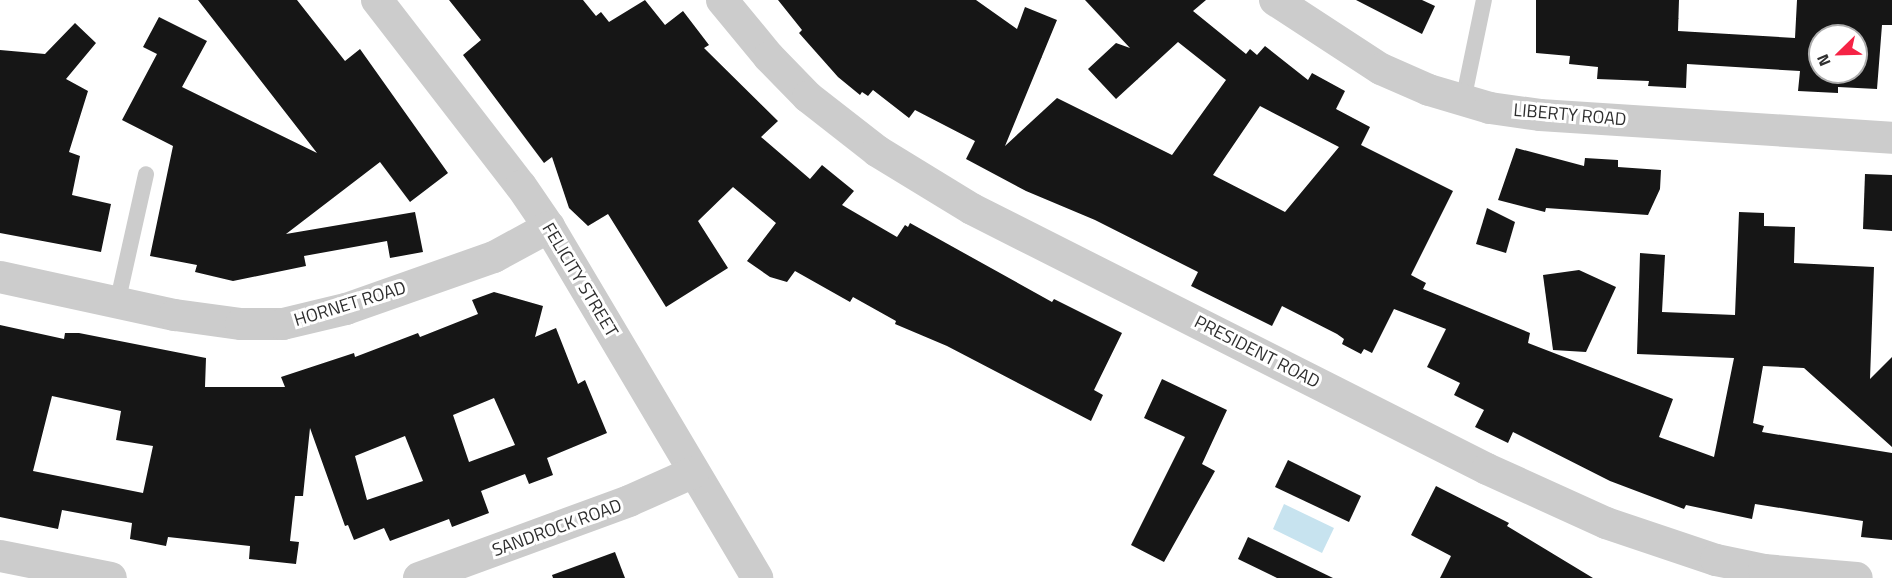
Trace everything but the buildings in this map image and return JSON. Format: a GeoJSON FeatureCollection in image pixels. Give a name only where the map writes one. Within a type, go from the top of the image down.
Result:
{"type":"FeatureCollection","features":[{"type":"Feature","properties":{"kind":"street","name":"FELICITY STREET"},"geometry":{"type":"LineString","coordinates":[[377,0],[521,186],[549,228],[757,578]]}},
{"type":"Feature","properties":{"kind":"street","name":"PRESIDENT ROAD"},"geometry":{"type":"LineString","coordinates":[[722,0],[769,57],[841,124],[972,209],[1508,479],[1606,523],[1763,574],[1857,578]]}},
{"type":"Feature","properties":{"kind":"street","name":"LIBERTY ROAD"},"geometry":{"type":"LineString","coordinates":[[1275,0],[1381,69],[1463,101],[1540,115],[1892,138]]}},
{"type":"Feature","properties":{"kind":"street","name":"HORNET ROAD"},"geometry":{"type":"LineString","coordinates":[[0,277],[117,304],[240,324],[283,324],[346,309],[494,257],[549,228]]}},
{"type":"Feature","properties":{"kind":"street","name":"SANDROCK ROAD"},"geometry":{"type":"LineString","coordinates":[[419,578],[629,501],[694,472]]}},
{"type":"Feature","properties":{"kind":"street"},"geometry":{"type":"LineString","coordinates":[[0,556],[111,578]]}},
{"type":"Feature","properties":{"kind":"lane"},"geometry":{"type":"LineString","coordinates":[[1463,101],[1484,0]]}},
{"type":"Feature","properties":{"kind":"lane"},"geometry":{"type":"LineString","coordinates":[[117,304],[146,174]]}},
{"type":"Feature","properties":{"kind":"water"},"geometry":{"type":"Polygon","coordinates":[[[1284,504],[1334,528],[1322,553],[1273,529],[1284,504]]]}}]}
